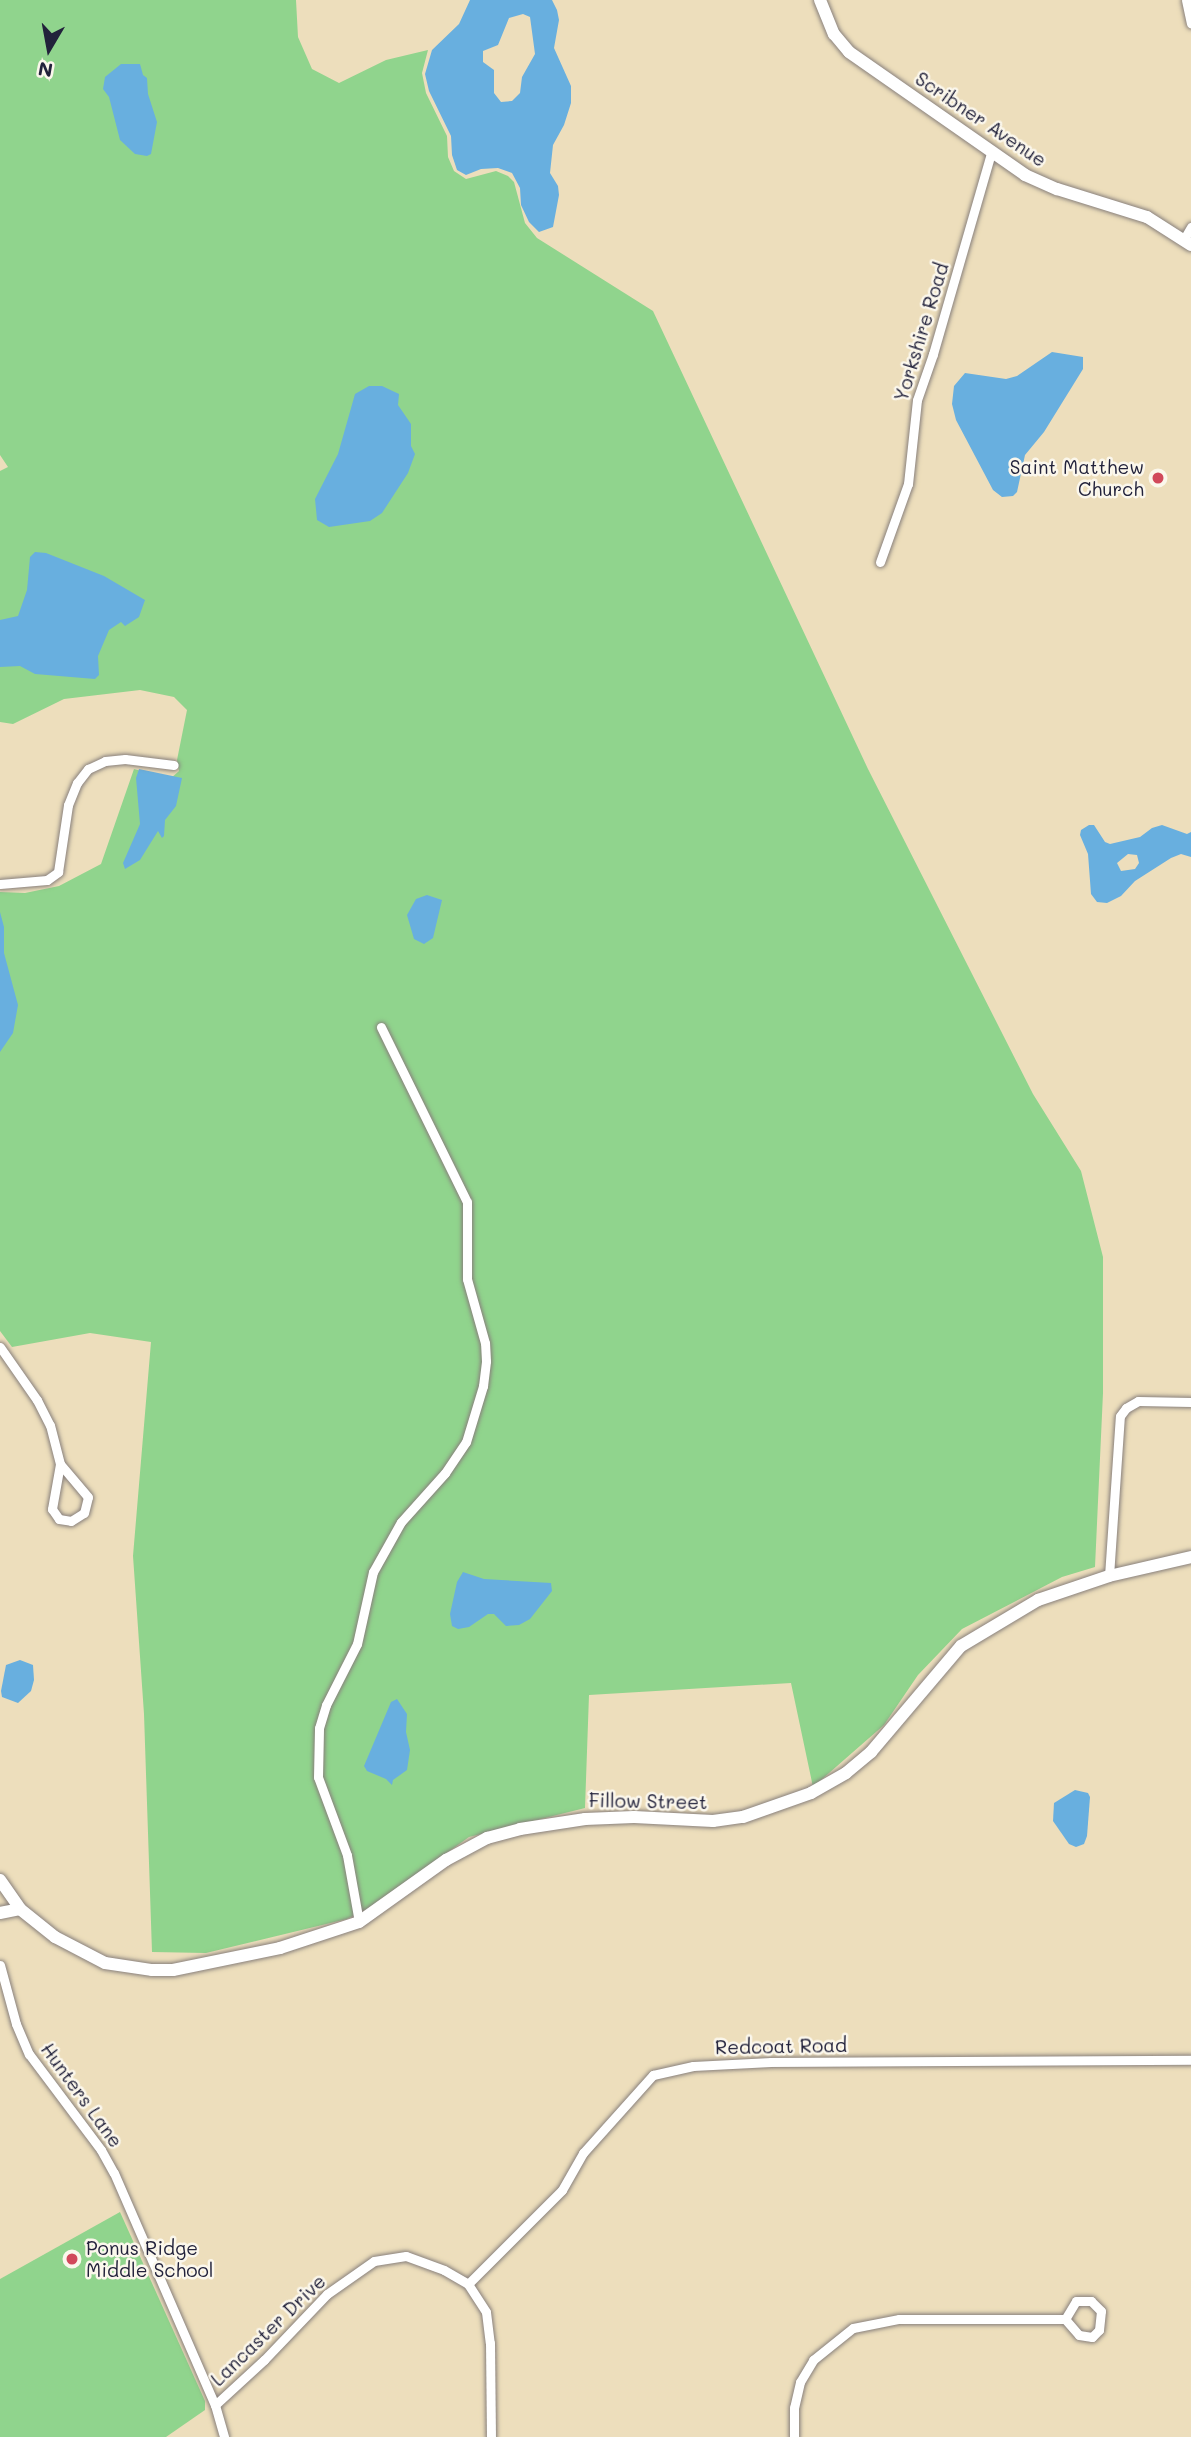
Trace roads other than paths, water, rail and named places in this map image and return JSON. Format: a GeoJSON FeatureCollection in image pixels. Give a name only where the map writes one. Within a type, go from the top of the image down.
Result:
{"type":"FeatureCollection","features":[{"type":"Feature","properties":{"kind":"street","name":"Scribner Avenue"},"geometry":{"type":"LineString","coordinates":[[820,0],[834,34],[849,52],[991,153],[1041,183],[1147,217],[1187,242]]}},
{"type":"Feature","properties":{"kind":"street"},"geometry":{"type":"LineString","coordinates":[[1186,0],[1191,23]]}},
{"type":"Feature","properties":{"kind":"street","name":"Yorkshire Road"},"geometry":{"type":"LineString","coordinates":[[880,562],[908,484],[917,400],[933,354],[991,153]]}},
{"type":"Feature","properties":{"kind":"street"},"geometry":{"type":"LineString","coordinates":[[1187,242],[1191,227]]}},
{"type":"Feature","properties":{"kind":"street"},"geometry":{"type":"LineString","coordinates":[[0,884],[47,880],[58,872],[68,805],[77,783],[89,769],[105,761],[125,759],[174,765]]}},
{"type":"Feature","properties":{"kind":"street"},"geometry":{"type":"LineString","coordinates":[[359,1922],[347,1855],[318,1777],[319,1728],[326,1705],[357,1644],[373,1572],[401,1522],[445,1473],[466,1441],[483,1386],[486,1361],[485,1343],[467,1279],[467,1202],[381,1027]]}},
{"type":"Feature","properties":{"kind":"street"},"geometry":{"type":"LineString","coordinates":[[0,1347],[44,1412],[60,1464],[88,1497],[84,1513],[71,1521],[59,1519],[52,1509],[60,1464]]}},
{"type":"Feature","properties":{"kind":"street"},"geometry":{"type":"LineString","coordinates":[[1109,1576],[1120,1416],[1126,1408],[1138,1401],[1191,1402]]}},
{"type":"Feature","properties":{"kind":"street","name":"Fillow Street"},"geometry":{"type":"LineString","coordinates":[[0,1880],[20,1909],[55,1937],[106,1963],[152,1970],[237,1959],[359,1922],[446,1860],[498,1835],[585,1819],[634,1816],[713,1821],[743,1817],[811,1793],[846,1773],[871,1752],[961,1646],[1038,1600],[1109,1576],[1191,1556]]}},
{"type":"Feature","properties":{"kind":"street"},"geometry":{"type":"LineString","coordinates":[[0,1913],[20,1909]]}},
{"type":"Feature","properties":{"kind":"street","name":"Hunters Lane"},"geometry":{"type":"LineString","coordinates":[[0,1965],[21,2038],[41,2071],[108,2161],[215,2405],[224,2437]]}},
{"type":"Feature","properties":{"kind":"street","name":"Redcoat Road"},"geometry":{"type":"LineString","coordinates":[[468,2284],[562,2190],[583,2153],[653,2075],[692,2066],[771,2062],[1191,2060]]}},
{"type":"Feature","properties":{"kind":"street","name":"Lancaster Drive"},"geometry":{"type":"LineString","coordinates":[[215,2405],[264,2360],[327,2294],[374,2261],[406,2256],[444,2270],[468,2284]]}},
{"type":"Feature","properties":{"kind":"street"},"geometry":{"type":"LineString","coordinates":[[468,2284],[486,2312],[490,2343],[491,2437]]}},
{"type":"Feature","properties":{"kind":"street"},"geometry":{"type":"LineString","coordinates":[[794,2437],[794,2408],[800,2382],[813,2360],[853,2328],[899,2319],[1065,2319],[1079,2335],[1091,2337],[1099,2330],[1101,2311],[1091,2301],[1076,2301],[1065,2319]]}},
{"type":"Feature","properties":{"kind":"water"},"geometry":{"type":"Polygon","coordinates":[[[470,0],[552,0],[557,10],[559,20],[554,48],[571,86],[571,103],[564,125],[553,145],[550,173],[558,186],[559,195],[553,227],[539,232],[529,222],[521,205],[520,188],[512,173],[498,168],[481,169],[466,175],[457,170],[452,155],[451,136],[429,91],[425,74],[432,50],[459,24],[470,0]],[[523,14],[509,18],[498,45],[483,51],[483,62],[494,70],[494,93],[501,102],[512,101],[520,93],[522,77],[535,54],[530,17],[523,14]]]}},
{"type":"Feature","properties":{"kind":"water"},"geometry":{"type":"Polygon","coordinates":[[[121,64],[140,64],[143,75],[147,78],[148,94],[157,122],[151,154],[147,156],[135,154],[120,140],[109,97],[103,89],[105,77],[121,64]]]}},
{"type":"Feature","properties":{"kind":"water"},"geometry":{"type":"Polygon","coordinates":[[[1052,352],[1083,357],[1083,369],[1044,432],[1025,455],[1017,492],[1013,496],[1002,497],[993,490],[956,420],[952,404],[954,386],[965,373],[1006,379],[1017,376],[1052,352]]]}},
{"type":"Feature","properties":{"kind":"water"},"geometry":{"type":"Polygon","coordinates":[[[369,386],[382,386],[399,394],[398,405],[411,424],[411,446],[415,454],[408,473],[382,513],[370,521],[329,527],[317,520],[315,499],[338,454],[355,394],[369,386]]]}},
{"type":"Feature","properties":{"kind":"water"},"geometry":{"type":"Polygon","coordinates":[[[35,552],[46,553],[104,576],[145,600],[139,617],[125,626],[121,622],[109,630],[98,656],[99,675],[95,679],[35,674],[20,666],[0,667],[0,620],[18,616],[27,590],[30,557],[35,552]]]}},
{"type":"Feature","properties":{"kind":"water"},"geometry":{"type":"Polygon","coordinates":[[[139,769],[182,778],[176,806],[165,820],[164,836],[162,838],[158,831],[140,860],[125,869],[123,863],[140,824],[136,778],[139,769]]]}},
{"type":"Feature","properties":{"kind":"water"},"geometry":{"type":"Polygon","coordinates":[[[1094,825],[1105,842],[1110,844],[1140,837],[1152,828],[1162,825],[1187,834],[1191,832],[1191,857],[1181,854],[1171,858],[1135,881],[1121,896],[1107,903],[1097,902],[1091,894],[1088,854],[1080,835],[1081,830],[1094,825]],[[1128,854],[1117,863],[1121,871],[1135,869],[1139,863],[1137,855],[1128,854]]]}},
{"type":"Feature","properties":{"kind":"water"},"geometry":{"type":"Polygon","coordinates":[[[427,895],[442,900],[433,938],[424,944],[414,939],[407,915],[416,899],[427,895]]]}},
{"type":"Feature","properties":{"kind":"water"},"geometry":{"type":"Polygon","coordinates":[[[0,912],[4,927],[4,953],[18,1005],[13,1033],[0,1052],[0,912]]]}},
{"type":"Feature","properties":{"kind":"water"},"geometry":{"type":"Polygon","coordinates":[[[463,1572],[484,1579],[551,1583],[552,1591],[530,1619],[519,1625],[506,1626],[494,1614],[488,1614],[469,1627],[458,1629],[452,1626],[450,1614],[457,1582],[463,1572]]]}},
{"type":"Feature","properties":{"kind":"water"},"geometry":{"type":"Polygon","coordinates":[[[20,1660],[33,1665],[34,1680],[31,1691],[18,1703],[2,1697],[1,1691],[6,1665],[20,1660]]]}},
{"type":"Feature","properties":{"kind":"water"},"geometry":{"type":"Polygon","coordinates":[[[397,1699],[407,1714],[406,1732],[410,1750],[407,1770],[393,1780],[392,1785],[386,1779],[367,1771],[364,1766],[391,1702],[397,1699]]]}},
{"type":"Feature","properties":{"kind":"water"},"geometry":{"type":"Polygon","coordinates":[[[1075,1790],[1088,1793],[1090,1797],[1087,1836],[1084,1844],[1076,1847],[1069,1844],[1053,1821],[1054,1803],[1075,1790]]]}},
{"type":"Feature","properties":{"kind":"place","name":"Saint Matthew Church"},"geometry":{"type":"Point","coordinates":[1158,478]}},
{"type":"Feature","properties":{"kind":"place","name":"Ponus Ridge Middle School"},"geometry":{"type":"Point","coordinates":[72,2259]}}]}
